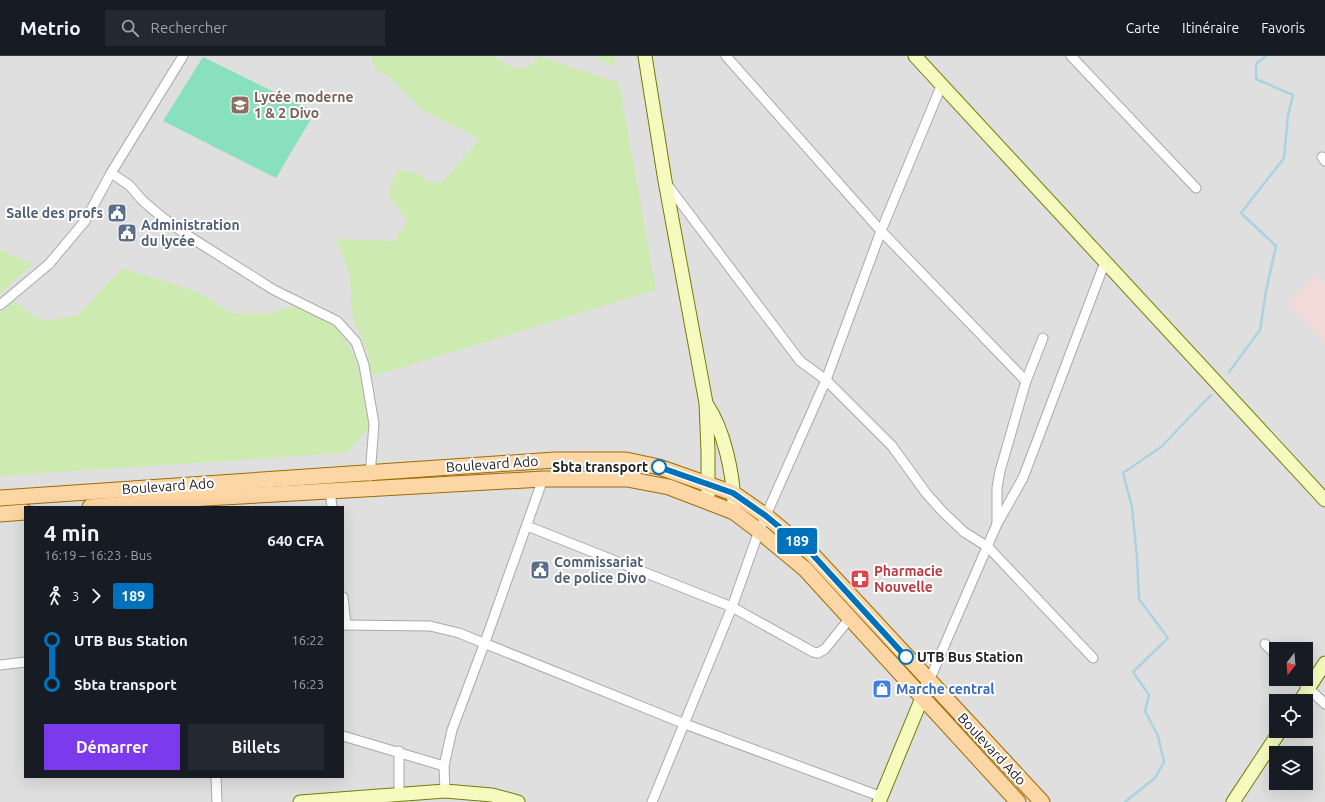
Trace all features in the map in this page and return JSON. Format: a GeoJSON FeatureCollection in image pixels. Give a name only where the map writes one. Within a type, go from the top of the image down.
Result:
{"type":"FeatureCollection","features":[{"type":"Feature","properties":{"kind":"main road","name":"Boulevard Ado"},"geometry":{"type":"LineString","coordinates":[[0,498],[592,459],[626,460],[659,467],[733,493],[766,516],[812,554],[1042,802]]}},
{"type":"Feature","properties":{"kind":"main road","name":"Boulevard Ado"},"geometry":{"type":"LineString","coordinates":[[119,506],[205,503],[330,491],[543,479],[637,480],[669,487],[734,512],[805,569],[1018,802]]}},
{"type":"Feature","properties":{"kind":"main road"},"geometry":{"type":"LineString","coordinates":[[0,514],[24,512]]}},
{"type":"Feature","properties":{"kind":"street"},"geometry":{"type":"LineString","coordinates":[[0,305],[49,264],[85,221],[111,173],[183,56]]}},
{"type":"Feature","properties":{"kind":"street"},"geometry":{"type":"LineString","coordinates":[[645,56],[665,181],[706,403],[708,501]]}},
{"type":"Feature","properties":{"kind":"street"},"geometry":{"type":"LineString","coordinates":[[726,56],[881,231],[1026,381]]}},
{"type":"Feature","properties":{"kind":"street"},"geometry":{"type":"LineString","coordinates":[[915,56],[1325,500]]}},
{"type":"Feature","properties":{"kind":"street"},"geometry":{"type":"LineString","coordinates":[[1071,56],[1196,188]]}},
{"type":"Feature","properties":{"kind":"street"},"geometry":{"type":"LineString","coordinates":[[652,802],[732,607],[759,531],[826,380],[881,231],[942,84]]}},
{"type":"Feature","properties":{"kind":"street"},"geometry":{"type":"LineString","coordinates":[[111,173],[129,185],[143,201],[163,218],[190,237],[274,290],[337,321],[356,342],[364,365],[374,424],[370,473],[371,489]]}},
{"type":"Feature","properties":{"kind":"street"},"geometry":{"type":"LineString","coordinates":[[665,181],[793,353],[809,369],[826,380],[892,446],[926,493],[942,511],[964,532],[988,547],[1093,658]]}},
{"type":"Feature","properties":{"kind":"street"},"geometry":{"type":"LineString","coordinates":[[344,611],[345,625],[430,626],[459,633],[485,642],[685,724],[881,799],[921,697],[997,524],[1023,478],[1105,262]]}},
{"type":"Feature","properties":{"kind":"street"},"geometry":{"type":"LineString","coordinates":[[997,524],[997,488],[1026,381],[1043,338]]}},
{"type":"Feature","properties":{"kind":"street"},"geometry":{"type":"LineString","coordinates":[[706,403],[715,417],[719,430],[733,493],[734,512]]}},
{"type":"Feature","properties":{"kind":"street"},"geometry":{"type":"LineString","coordinates":[[445,791],[444,766],[452,730],[543,479]]}},
{"type":"Feature","properties":{"kind":"street"},"geometry":{"type":"LineString","coordinates":[[330,491],[332,506]]}},
{"type":"Feature","properties":{"kind":"street"},"geometry":{"type":"LineString","coordinates":[[527,526],[732,607],[813,652],[818,653],[824,649],[850,618]]}},
{"type":"Feature","properties":{"kind":"street"},"geometry":{"type":"LineString","coordinates":[[1265,644],[1269,648]]}},
{"type":"Feature","properties":{"kind":"street"},"geometry":{"type":"LineString","coordinates":[[0,665],[24,662]]}},
{"type":"Feature","properties":{"kind":"street"},"geometry":{"type":"LineString","coordinates":[[1305,694],[1325,663]]}},
{"type":"Feature","properties":{"kind":"street"},"geometry":{"type":"LineString","coordinates":[[1309,688],[1325,704]]}},
{"type":"Feature","properties":{"kind":"street"},"geometry":{"type":"LineString","coordinates":[[344,736],[399,751],[444,766]]}},
{"type":"Feature","properties":{"kind":"street"},"geometry":{"type":"LineString","coordinates":[[1233,802],[1275,738]]}},
{"type":"Feature","properties":{"kind":"street"},"geometry":{"type":"LineString","coordinates":[[399,751],[399,795]]}},
{"type":"Feature","properties":{"kind":"street"},"geometry":{"type":"LineString","coordinates":[[216,778],[217,802]]}},
{"type":"Feature","properties":{"kind":"street"},"geometry":{"type":"LineString","coordinates":[[300,802],[399,795],[432,797],[445,791],[492,795],[518,802]]}},
{"type":"Feature","properties":{"kind":"shaded area"},"geometry":{"type":"Polygon","coordinates":[[[0,56],[1325,56],[1325,802],[0,802],[0,56]]]}},
{"type":"Feature","properties":{"kind":"shaded area"},"geometry":{"type":"Polygon","coordinates":[[[1315,276],[1325,286],[1325,343],[1287,303],[1315,276]]]}},
{"type":"Feature","properties":{"kind":"green space"},"geometry":{"type":"Polygon","coordinates":[[[373,56],[492,56],[516,69],[531,65],[539,56],[619,83],[656,290],[370,377],[368,354],[353,319],[349,272],[336,239],[394,241],[407,221],[388,194],[397,170],[417,173],[430,183],[442,182],[479,139],[422,110],[388,76],[375,69],[371,59],[373,56]]]}},
{"type":"Feature","properties":{"kind":"green space"},"geometry":{"type":"Polygon","coordinates":[[[593,56],[614,56],[616,67],[593,56]]]}},
{"type":"Feature","properties":{"kind":"green space"},"geometry":{"type":"Polygon","coordinates":[[[203,57],[315,112],[276,178],[163,121],[203,57]]]}},
{"type":"Feature","properties":{"kind":"green space"},"geometry":{"type":"Polygon","coordinates":[[[0,250],[33,264],[0,293],[0,250]]]}},
{"type":"Feature","properties":{"kind":"green space"},"geometry":{"type":"Polygon","coordinates":[[[122,268],[198,292],[231,313],[268,314],[296,305],[330,321],[345,339],[355,358],[362,380],[370,427],[346,453],[0,476],[0,313],[15,301],[40,321],[77,316],[122,268]]]}},
{"type":"Feature","properties":{"kind":"waterway"},"geometry":{"type":"LineString","coordinates":[[1229,372],[1260,330],[1266,291],[1276,246],[1241,213],[1284,158],[1288,115],[1293,95],[1256,79],[1256,64],[1266,56]]}},
{"type":"Feature","properties":{"kind":"waterway"},"geometry":{"type":"LineString","coordinates":[[1125,802],[1155,778],[1164,762],[1158,736],[1145,711],[1149,695],[1133,672],[1168,638],[1139,599],[1132,507],[1123,473],[1161,447],[1211,395]]}},
{"type":"Feature","properties":{"kind":"bus line","name":"189"},"geometry":{"type":"LineString","coordinates":[[659,467],[733,493],[766,516],[812,554],[906,657]]}},
{"type":"Feature","properties":{"kind":"place","name":"Lycée moderne 1 & 2 Divo"},"geometry":{"type":"Point","coordinates":[240,105]}},
{"type":"Feature","properties":{"kind":"place","name":"Salle des profs"},"geometry":{"type":"Point","coordinates":[117,213]}},
{"type":"Feature","properties":{"kind":"place","name":"Administration du lycée"},"geometry":{"type":"Point","coordinates":[127,233]}},
{"type":"Feature","properties":{"kind":"place","name":"Sbta transport"},"geometry":{"type":"Point","coordinates":[659,467]}},
{"type":"Feature","properties":{"kind":"place","name":"Commissariat de police Divo"},"geometry":{"type":"Point","coordinates":[540,570]}},
{"type":"Feature","properties":{"kind":"place","name":"Pharmacie Nouvelle"},"geometry":{"type":"Point","coordinates":[860,579]}},
{"type":"Feature","properties":{"kind":"place","name":"UTB Bus Station"},"geometry":{"type":"Point","coordinates":[906,657]}},
{"type":"Feature","properties":{"kind":"place","name":"Marche central"},"geometry":{"type":"Point","coordinates":[882,689]}}]}
